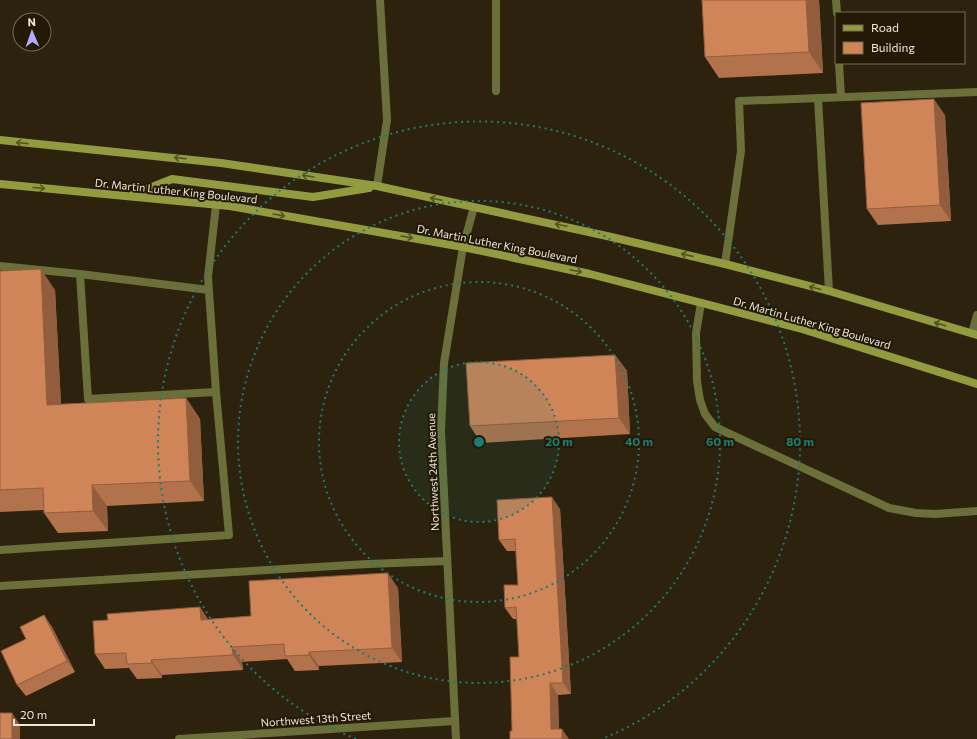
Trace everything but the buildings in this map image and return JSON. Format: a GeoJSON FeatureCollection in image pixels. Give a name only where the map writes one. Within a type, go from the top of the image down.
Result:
{"type":"FeatureCollection","features":[{"type":"Feature","properties":{"kind":"main road"},"geometry":{"type":"LineString","coordinates":[[0,140],[221,162],[377,186],[474,206],[725,264],[974,334]]}},
{"type":"Feature","properties":{"kind":"main road"},"geometry":{"type":"LineString","coordinates":[[130,196],[172,179],[314,198],[377,186]]}},
{"type":"Feature","properties":{"kind":"main road","name":"Dr. Martin Luther King Boulevard"},"geometry":{"type":"LineString","coordinates":[[0,184],[230,206],[464,247],[590,274],[802,329],[977,384]]}},
{"type":"Feature","properties":{"kind":"street"},"geometry":{"type":"LineString","coordinates":[[377,186],[387,120],[380,0]]}},
{"type":"Feature","properties":{"kind":"street"},"geometry":{"type":"LineString","coordinates":[[496,0],[496,91]]}},
{"type":"Feature","properties":{"kind":"street"},"geometry":{"type":"LineString","coordinates":[[836,0],[837,12]]}},
{"type":"Feature","properties":{"kind":"street"},"geometry":{"type":"LineString","coordinates":[[839,64],[841,97]]}},
{"type":"Feature","properties":{"kind":"street"},"geometry":{"type":"LineString","coordinates":[[725,264],[741,151],[739,101],[977,92]]}},
{"type":"Feature","properties":{"kind":"street"},"geometry":{"type":"LineString","coordinates":[[818,98],[829,292]]}},
{"type":"Feature","properties":{"kind":"street"},"geometry":{"type":"LineString","coordinates":[[0,550],[229,535],[216,392],[208,277],[216,205]]}},
{"type":"Feature","properties":{"kind":"street","name":"Northwest 24th Avenue"},"geometry":{"type":"LineString","coordinates":[[456,739],[441,431],[444,363],[464,247],[474,206]]}},
{"type":"Feature","properties":{"kind":"street"},"geometry":{"type":"LineString","coordinates":[[0,266],[209,290]]}},
{"type":"Feature","properties":{"kind":"street"},"geometry":{"type":"LineString","coordinates":[[80,274],[88,399],[216,392]]}},
{"type":"Feature","properties":{"kind":"street"},"geometry":{"type":"LineString","coordinates":[[702,304],[696,333],[697,381],[700,400],[705,414],[715,427],[889,508],[916,513],[935,514],[977,511]]}},
{"type":"Feature","properties":{"kind":"street"},"geometry":{"type":"LineString","coordinates":[[974,334],[977,316]]}},
{"type":"Feature","properties":{"kind":"street"},"geometry":{"type":"LineString","coordinates":[[0,586],[360,564],[447,561]]}},
{"type":"Feature","properties":{"kind":"street","name":"Northwest 13th Street"},"geometry":{"type":"LineString","coordinates":[[179,739],[454,720]]}}]}
